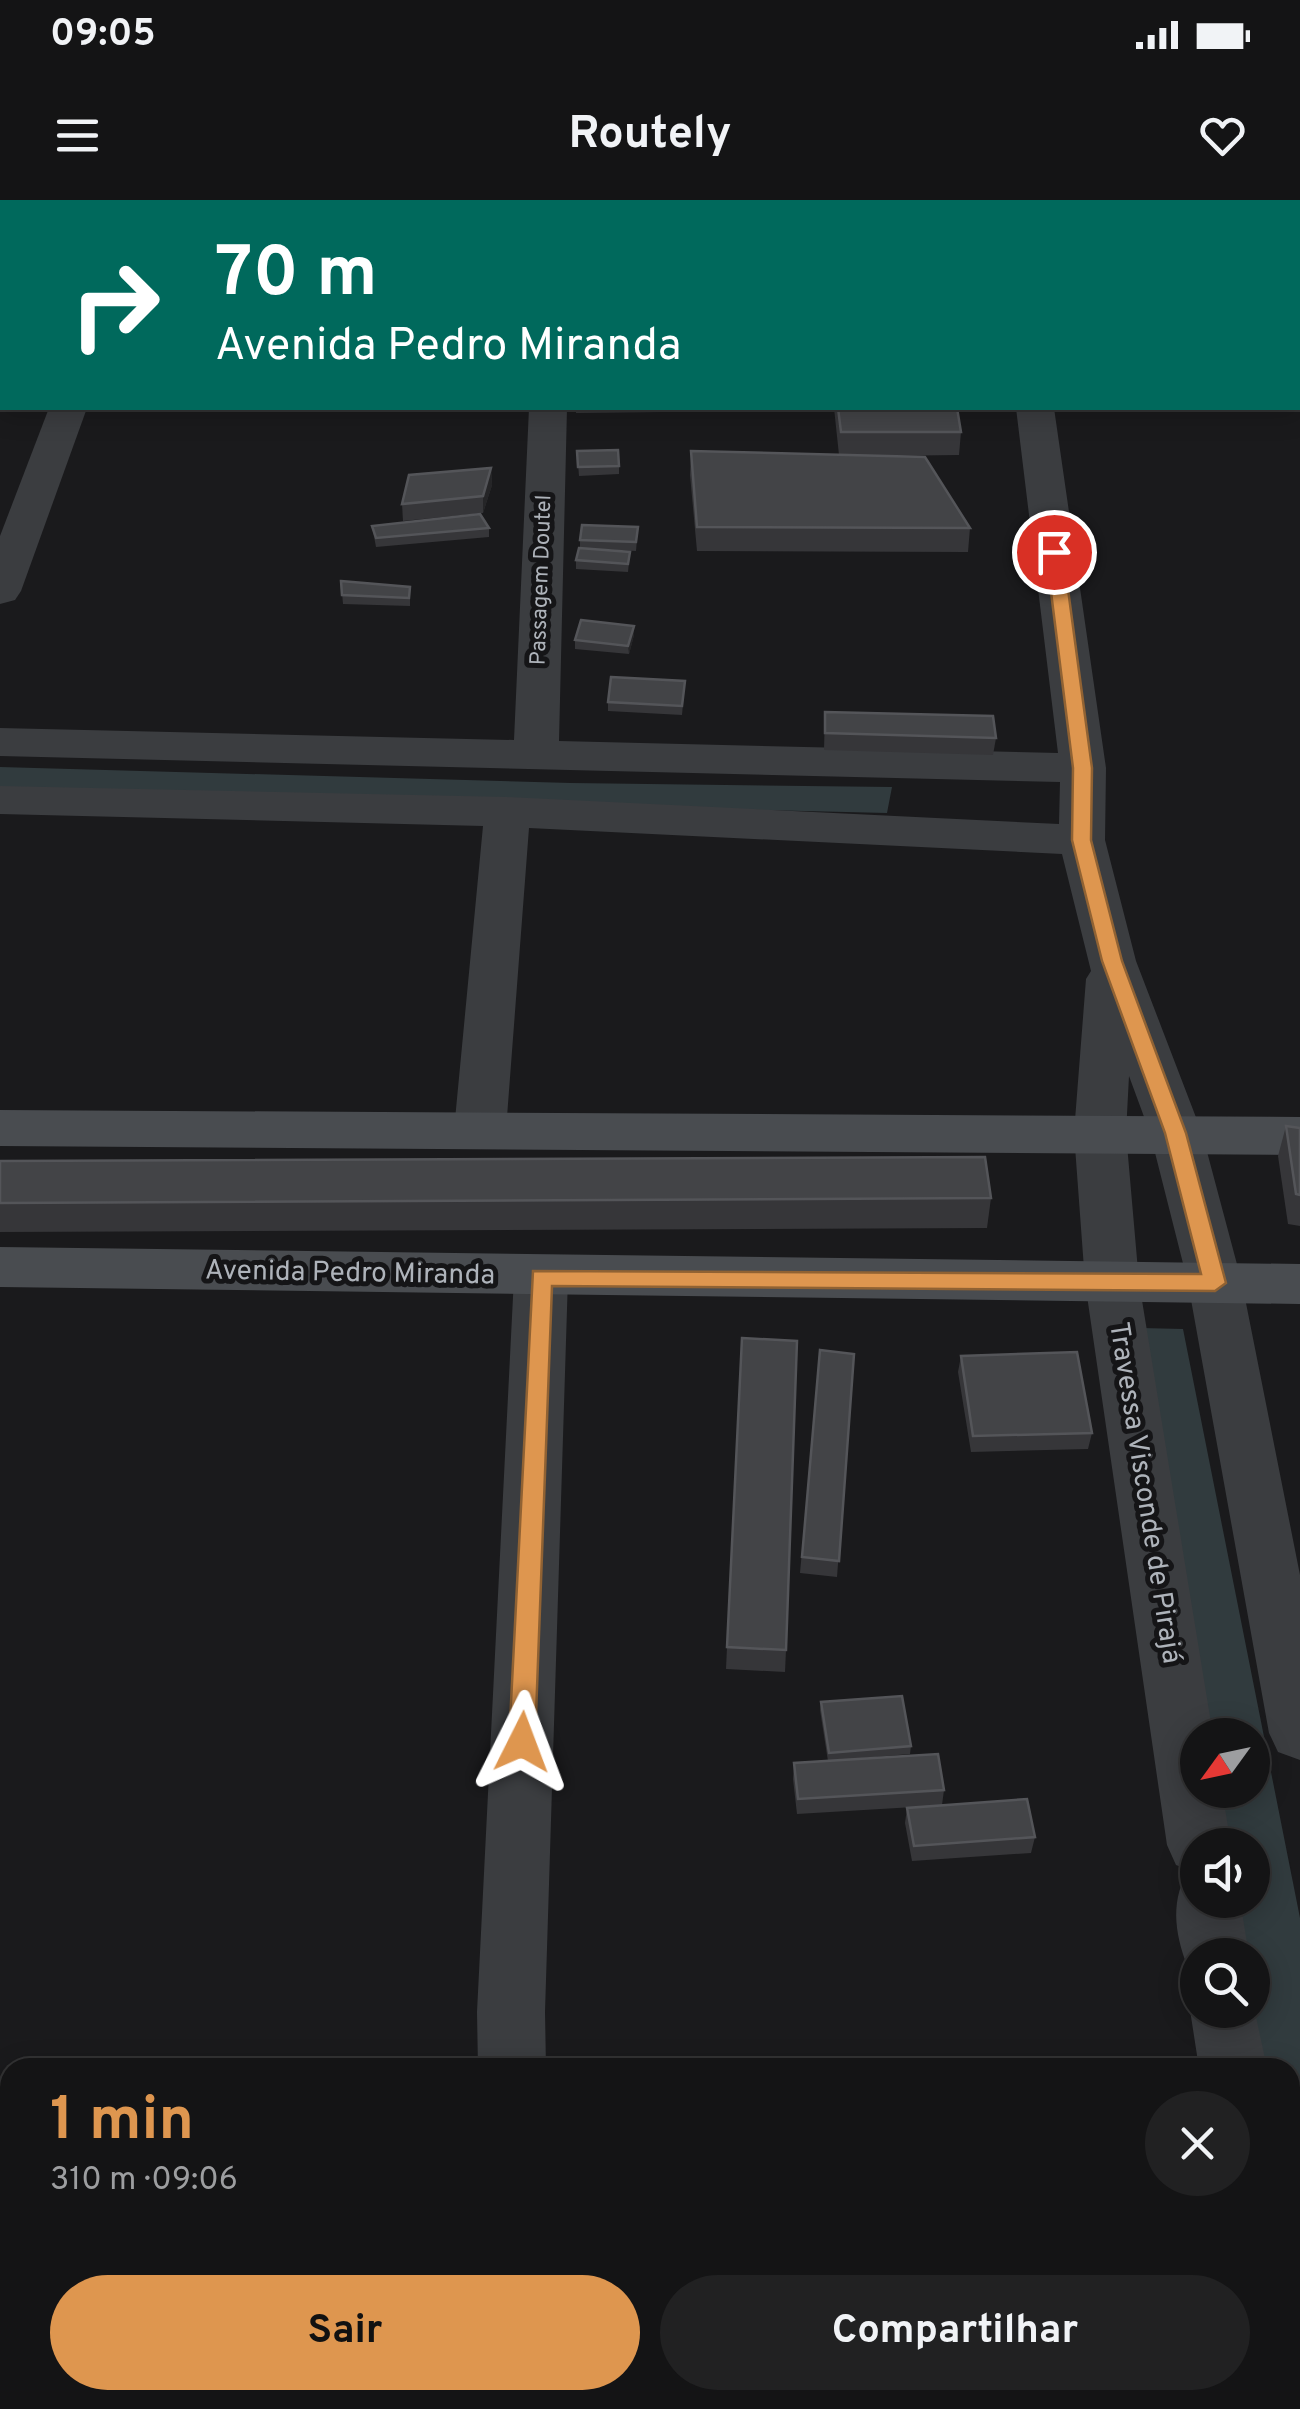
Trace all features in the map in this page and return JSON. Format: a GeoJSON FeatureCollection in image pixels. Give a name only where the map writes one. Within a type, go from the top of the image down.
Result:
{"type":"FeatureCollection","features":[{"type":"Feature","properties":{"kind":"main road"},"geometry":{"type":"LineString","coordinates":[[0,1128],[1300,1136]]}},
{"type":"Feature","properties":{"kind":"main road","name":"Avenida Pedro Miranda"},"geometry":{"type":"LineString","coordinates":[[0,1267],[1300,1284]]}},
{"type":"Feature","properties":{"kind":"street"},"geometry":{"type":"LineString","coordinates":[[0,591],[67,410]]}},
{"type":"Feature","properties":{"kind":"street","name":"Passagem Doutel"},"geometry":{"type":"LineString","coordinates":[[536,754],[548,410]]}},
{"type":"Feature","properties":{"kind":"street","name":"Travessa Visconde de Pirajá"},"geometry":{"type":"LineString","coordinates":[[1035,410],[1083,768],[1082,840],[1112,961],[1176,1133],[1215,1283],[1300,1733]]}},
{"type":"Feature","properties":{"kind":"street"},"geometry":{"type":"LineString","coordinates":[[0,742],[1083,768]]}},
{"type":"Feature","properties":{"kind":"street"},"geometry":{"type":"LineString","coordinates":[[0,800],[506,812],[1082,840]]}},
{"type":"Feature","properties":{"kind":"street"},"geometry":{"type":"LineString","coordinates":[[480,1130],[506,812]]}},
{"type":"Feature","properties":{"kind":"street","name":"Travessa Visconde de Pirajá"},"geometry":{"type":"LineString","coordinates":[[1112,961],[1100,1133],[1112,1282],[1196,1828]]}},
{"type":"Feature","properties":{"kind":"street"},"geometry":{"type":"LineString","coordinates":[[512,2058],[510,2012],[541,1277]]}},
{"type":"Feature","properties":{"kind":"street"},"geometry":{"type":"LineString","coordinates":[[1227,2028],[1231,2058]]}},
{"type":"Feature","properties":{"kind":"shaded area"},"geometry":{"type":"Polygon","coordinates":[[[0,767],[571,783],[892,787],[887,813],[0,791],[0,767]]]}},
{"type":"Feature","properties":{"kind":"shaded area"},"geometry":{"type":"Polygon","coordinates":[[[1141,1328],[1183,1329],[1260,1718],[1196,1718],[1141,1328]]]}},
{"type":"Feature","properties":{"kind":"shaded area"},"geometry":{"type":"Polygon","coordinates":[[[1270,1767],[1300,1918],[1300,2058],[1249,2058],[1250,2028],[1270,2028],[1270,1938],[1227,1938],[1224,1918],[1270,1918],[1270,1828],[1209,1828],[1206,1808],[1270,1808],[1270,1767]]]}},
{"type":"Feature","properties":{"kind":"building"},"geometry":{"type":"Polygon","coordinates":[[[838,410],[957,410],[961,432],[841,432],[838,410]]]}},
{"type":"Feature","properties":{"kind":"building"},"geometry":{"type":"Polygon","coordinates":[[[618,450],[619,466],[578,467],[577,451],[618,450]]]}},
{"type":"Feature","properties":{"kind":"building"},"geometry":{"type":"Polygon","coordinates":[[[691,451],[925,457],[970,528],[697,527],[691,451]]]}},
{"type":"Feature","properties":{"kind":"building"},"geometry":{"type":"Polygon","coordinates":[[[491,468],[483,496],[402,504],[409,475],[491,468]]]}},
{"type":"Feature","properties":{"kind":"building"},"geometry":{"type":"Polygon","coordinates":[[[480,514],[489,528],[376,538],[372,526],[480,514]]]}},
{"type":"Feature","properties":{"kind":"building"},"geometry":{"type":"Polygon","coordinates":[[[582,525],[638,527],[636,542],[580,540],[582,525]]]}},
{"type":"Feature","properties":{"kind":"building"},"geometry":{"type":"Polygon","coordinates":[[[579,548],[630,552],[628,564],[576,560],[579,548]]]}},
{"type":"Feature","properties":{"kind":"building"},"geometry":{"type":"Polygon","coordinates":[[[341,581],[410,587],[409,598],[342,595],[341,581]]]}},
{"type":"Feature","properties":{"kind":"building"},"geometry":{"type":"Polygon","coordinates":[[[581,620],[634,626],[628,646],[575,640],[581,620]]]}},
{"type":"Feature","properties":{"kind":"building"},"geometry":{"type":"Polygon","coordinates":[[[611,677],[685,681],[682,706],[608,702],[611,677]]]}},
{"type":"Feature","properties":{"kind":"building"},"geometry":{"type":"Polygon","coordinates":[[[825,712],[993,716],[996,738],[825,733],[825,712]]]}},
{"type":"Feature","properties":{"kind":"building"},"geometry":{"type":"Polygon","coordinates":[[[1286,1126],[1300,1128],[1300,1195],[1296,1194],[1286,1126]]]}},
{"type":"Feature","properties":{"kind":"building"},"geometry":{"type":"Polygon","coordinates":[[[985,1157],[991,1198],[0,1203],[0,1161],[985,1157]]]}},
{"type":"Feature","properties":{"kind":"building"},"geometry":{"type":"Polygon","coordinates":[[[742,1338],[797,1341],[786,1650],[727,1647],[742,1338]]]}},
{"type":"Feature","properties":{"kind":"building"},"geometry":{"type":"Polygon","coordinates":[[[820,1350],[854,1354],[839,1561],[802,1557],[820,1350]]]}},
{"type":"Feature","properties":{"kind":"building"},"geometry":{"type":"Polygon","coordinates":[[[1077,1352],[1092,1433],[973,1436],[961,1356],[1077,1352]]]}},
{"type":"Feature","properties":{"kind":"building"},"geometry":{"type":"Polygon","coordinates":[[[902,1696],[911,1746],[829,1753],[821,1702],[902,1696]]]}},
{"type":"Feature","properties":{"kind":"building"},"geometry":{"type":"Polygon","coordinates":[[[938,1754],[944,1790],[798,1799],[794,1763],[938,1754]]]}},
{"type":"Feature","properties":{"kind":"building"},"geometry":{"type":"Polygon","coordinates":[[[1027,1799],[1035,1837],[914,1846],[907,1808],[1027,1799]]]}},
{"type":"Feature","properties":{"kind":"route"},"geometry":{"type":"LineString","coordinates":[[522,1742],[541,1277],[1215,1283],[1176,1133],[1112,961],[1082,840],[1083,768],[1054,552]]}}]}
